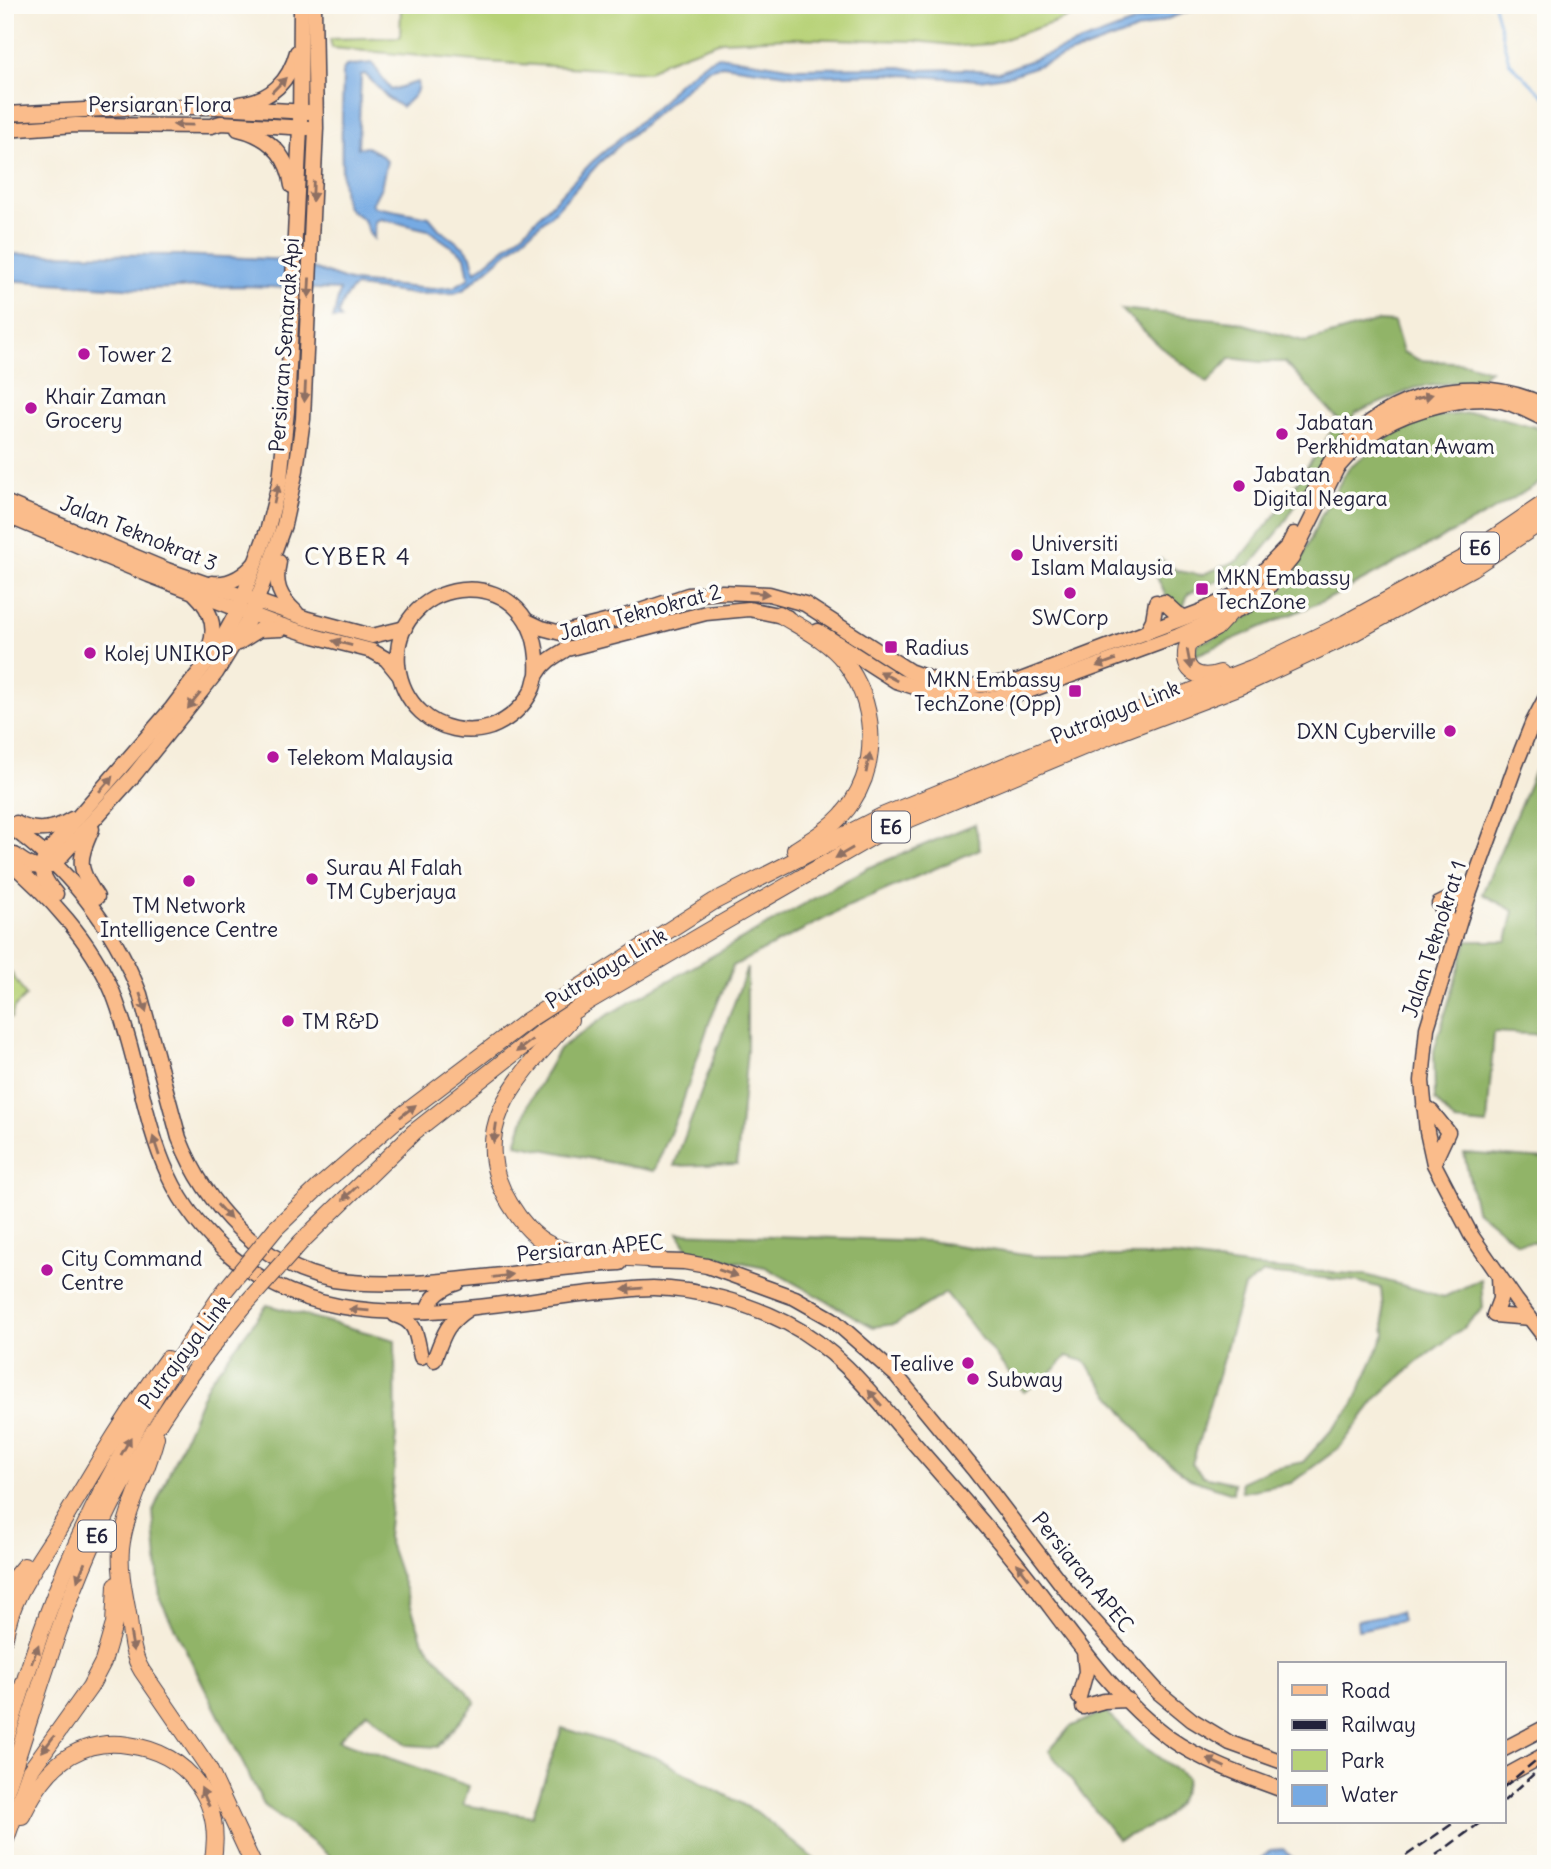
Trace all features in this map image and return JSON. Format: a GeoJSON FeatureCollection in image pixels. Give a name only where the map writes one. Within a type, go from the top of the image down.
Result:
{"type":"FeatureCollection","features":[{"type":"Feature","properties":{"kind":"highway","name":"Putrajaya Link"},"geometry":{"type":"LineString","coordinates":[[5,1742],[58,1589],[87,1521],[133,1433],[175,1364],[221,1297],[276,1228],[401,1116],[528,1020],[713,902],[882,816],[1266,661],[1345,623],[1465,558],[1546,502]]}},
{"type":"Feature","properties":{"kind":"highway","name":"Putrajaya Link"},"geometry":{"type":"LineString","coordinates":[[5,1794],[78,1578],[118,1494],[160,1420],[244,1306],[301,1242],[414,1132],[540,1033],[589,1001],[886,829],[1265,675],[1348,636],[1472,568],[1546,519]]}},
{"type":"Feature","properties":{"kind":"highway"},"geometry":{"type":"LineString","coordinates":[[713,902],[820,835],[837,821],[851,804],[868,766],[868,713],[854,676],[832,649],[779,614]]}},
{"type":"Feature","properties":{"kind":"highway"},"geometry":{"type":"LineString","coordinates":[[1229,614],[1216,628],[1188,643],[1186,650],[1190,669],[1202,677],[1251,662],[1266,661]]}},
{"type":"Feature","properties":{"kind":"highway"},"geometry":{"type":"LineString","coordinates":[[589,1001],[522,1072],[498,1111],[493,1143],[497,1176],[515,1211],[547,1244],[569,1252],[661,1260]]}},
{"type":"Feature","properties":{"kind":"highway"},"geometry":{"type":"LineString","coordinates":[[5,1589],[172,1352],[221,1297]]}},
{"type":"Feature","properties":{"kind":"highway"},"geometry":{"type":"LineString","coordinates":[[160,1420],[151,1457],[127,1518],[120,1552],[135,1654],[142,1671],[208,1767],[253,1864]]}},
{"type":"Feature","properties":{"kind":"highway"},"geometry":{"type":"LineString","coordinates":[[5,1637],[10,1615],[23,1584],[105,1449]]}},
{"type":"Feature","properties":{"kind":"highway"},"geometry":{"type":"LineString","coordinates":[[5,1842],[30,1771],[97,1676],[108,1648],[114,1624],[119,1529],[151,1457]]}},
{"type":"Feature","properties":{"kind":"highway"},"geometry":{"type":"LineString","coordinates":[[5,1842],[18,1824],[33,1794],[52,1769],[73,1754],[109,1744],[148,1748],[186,1769],[198,1782],[210,1807],[215,1838],[212,1864]]}},
{"type":"Feature","properties":{"kind":"main road","name":"Persiaran Semarak Api"},"geometry":{"type":"LineString","coordinates":[[47,862],[98,815],[201,693],[234,646],[248,605],[285,519],[301,445],[308,323],[316,120],[314,5]]}},
{"type":"Feature","properties":{"kind":"main road","name":"Persiaran Semarak Api"},"geometry":{"type":"LineString","coordinates":[[47,862],[83,811],[187,690],[248,605],[274,505],[283,454],[301,112],[301,12]]}},
{"type":"Feature","properties":{"kind":"main road"},"geometry":{"type":"LineString","coordinates":[[217,107],[261,99],[270,95],[284,81],[290,73],[297,51],[301,12]]}},
{"type":"Feature","properties":{"kind":"main road","name":"Persiaran Flora"},"geometry":{"type":"LineString","coordinates":[[5,114],[108,108],[217,107],[301,112],[316,120]]}},
{"type":"Feature","properties":{"kind":"main road","name":"Persiaran Flora"},"geometry":{"type":"LineString","coordinates":[[5,130],[76,125],[211,126],[222,123],[300,127],[316,120]]}},
{"type":"Feature","properties":{"kind":"main road"},"geometry":{"type":"LineString","coordinates":[[211,126],[245,130],[262,138],[278,151],[287,163],[290,173],[294,219]]}},
{"type":"Feature","properties":{"kind":"main road","name":"Jalan Teknokrat 2"},"geometry":{"type":"LineString","coordinates":[[527,621],[562,633],[613,620],[688,595],[736,592],[769,594],[805,604],[909,671],[939,682],[973,686],[1017,681],[1146,633],[1245,590],[1288,546],[1320,479],[1336,453],[1356,434],[1399,404],[1450,390],[1480,388],[1506,391],[1546,406]]}},
{"type":"Feature","properties":{"kind":"main road","name":"Jalan Teknokrat 2"},"geometry":{"type":"LineString","coordinates":[[537,674],[550,659],[567,649],[706,612],[749,609],[779,614],[813,628],[896,681],[945,697],[981,700],[1023,693],[1178,636],[1248,604],[1266,590],[1292,558],[1337,468],[1380,428],[1428,408],[1478,400],[1502,401],[1546,419]]}},
{"type":"Feature","properties":{"kind":"main road","name":"Jalan Teknokrat 3"},"geometry":{"type":"LineString","coordinates":[[5,502],[196,586]]}},
{"type":"Feature","properties":{"kind":"main road","name":"Jalan Teknokrat 3"},"geometry":{"type":"LineString","coordinates":[[5,515],[248,605]]}},
{"type":"Feature","properties":{"kind":"main road"},"geometry":{"type":"LineString","coordinates":[[285,519],[276,582],[299,624]]}},
{"type":"Feature","properties":{"kind":"main road"},"geometry":{"type":"LineString","coordinates":[[187,690],[209,650],[213,634],[207,608],[196,586],[235,579],[248,571],[258,560]]}},
{"type":"Feature","properties":{"kind":"main road"},"geometry":{"type":"LineString","coordinates":[[248,605],[373,651],[386,659],[399,675],[412,702],[422,713],[434,722],[461,730],[489,727],[515,713],[533,688],[537,674],[538,653],[535,637],[527,621],[515,607],[500,596],[483,590],[446,592],[429,600],[415,612],[405,628],[398,657],[399,675]]}},
{"type":"Feature","properties":{"kind":"main road"},"geometry":{"type":"LineString","coordinates":[[1146,633],[1160,602],[1185,617]]}},
{"type":"Feature","properties":{"kind":"main road"},"geometry":{"type":"LineString","coordinates":[[234,646],[259,630],[299,624],[372,636],[405,628]]}},
{"type":"Feature","properties":{"kind":"main road","name":"Jalan Teknokrat 1"},"geometry":{"type":"LineString","coordinates":[[1499,1276],[1471,1234],[1434,1164],[1448,1132],[1432,1112],[1424,1107],[1422,1081],[1427,1028],[1455,937],[1532,724],[1546,697]]}},
{"type":"Feature","properties":{"kind":"main road"},"geometry":{"type":"LineString","coordinates":[[5,817],[31,830],[43,830],[63,825],[83,811]]}},
{"type":"Feature","properties":{"kind":"main road"},"geometry":{"type":"LineString","coordinates":[[98,815],[80,865],[83,877],[117,931],[132,975]]}},
{"type":"Feature","properties":{"kind":"main road","name":"Persiaran APEC"},"geometry":{"type":"LineString","coordinates":[[5,823],[83,893],[101,916],[132,975],[145,1010],[179,1138],[196,1176],[217,1206],[253,1241],[271,1254],[300,1268],[340,1281],[467,1281],[661,1260],[707,1266],[796,1298],[832,1319],[896,1374],[1066,1590],[1158,1692],[1192,1720],[1230,1743],[1278,1760]]}},
{"type":"Feature","properties":{"kind":"main road"},"geometry":{"type":"LineString","coordinates":[[5,848],[26,864],[47,862],[45,881],[81,925],[120,1014],[159,1157],[174,1189],[197,1223],[233,1259],[274,1286],[328,1306],[389,1313],[408,1319],[415,1328],[428,1358],[451,1321],[472,1307]]}},
{"type":"Feature","properties":{"kind":"main road"},"geometry":{"type":"LineString","coordinates":[[5,858],[61,913],[98,964]]}},
{"type":"Feature","properties":{"kind":"main road"},"geometry":{"type":"LineString","coordinates":[[1455,937],[1450,921],[1439,904],[1471,888]]}},
{"type":"Feature","properties":{"kind":"main road"},"geometry":{"type":"LineString","coordinates":[[1499,1276],[1500,1299],[1494,1315],[1530,1318]]}},
{"type":"Feature","properties":{"kind":"main road"},"geometry":{"type":"LineString","coordinates":[[1499,1276],[1546,1339]]}},
{"type":"Feature","properties":{"kind":"main road"},"geometry":{"type":"LineString","coordinates":[[434,1306],[447,1286],[467,1281]]}},
{"type":"Feature","properties":{"kind":"main road"},"geometry":{"type":"LineString","coordinates":[[402,1283],[421,1289],[434,1306]]}},
{"type":"Feature","properties":{"kind":"main road"},"geometry":{"type":"LineString","coordinates":[[389,1313],[434,1306],[472,1307],[650,1288],[707,1294],[787,1323],[811,1338],[854,1373],[1015,1561],[1084,1651],[1128,1700],[1171,1738],[1236,1773],[1278,1788]]}},
{"type":"Feature","properties":{"kind":"main road"},"geometry":{"type":"LineString","coordinates":[[1051,1607],[1061,1614],[1100,1659],[1107,1664],[1112,1662],[1113,1655],[1072,1604],[1066,1590]]}},
{"type":"Feature","properties":{"kind":"main road"},"geometry":{"type":"LineString","coordinates":[[1084,1651],[1086,1672],[1081,1702],[1128,1700]]}},
{"type":"Feature","properties":{"kind":"main road"},"geometry":{"type":"LineString","coordinates":[[1506,1748],[1546,1727]]}},
{"type":"Feature","properties":{"kind":"main road"},"geometry":{"type":"LineString","coordinates":[[1506,1776],[1546,1754]]}},
{"type":"Feature","properties":{"kind":"green space"},"geometry":{"type":"Polygon","coordinates":[[[401,5],[1105,5],[990,44],[962,46],[915,41],[789,38],[721,41],[666,61],[648,72],[487,62],[332,48],[330,39],[400,37],[401,5]]]}},
{"type":"Feature","properties":{"kind":"green space"},"geometry":{"type":"Polygon","coordinates":[[[1121,309],[1234,321],[1306,342],[1378,321],[1394,322],[1403,352],[1419,360],[1467,363],[1490,370],[1477,379],[1415,388],[1356,413],[1282,527],[1251,565],[1188,594],[1183,608],[1168,601],[1152,566],[1161,559],[1178,571],[1201,575],[1239,560],[1275,515],[1339,420],[1285,362],[1230,358],[1208,383],[1161,347],[1121,309]]]}},
{"type":"Feature","properties":{"kind":"green space"},"geometry":{"type":"Polygon","coordinates":[[[1479,412],[1535,427],[1546,435],[1546,479],[1487,514],[1332,597],[1194,656],[1198,643],[1211,639],[1256,612],[1294,576],[1321,516],[1348,469],[1413,419],[1479,412]]]}},
{"type":"Feature","properties":{"kind":"green space"},"geometry":{"type":"Polygon","coordinates":[[[1546,745],[1546,1035],[1494,1032],[1487,1125],[1455,1122],[1435,1100],[1434,1051],[1467,941],[1507,941],[1514,911],[1482,894],[1546,745]]]}},
{"type":"Feature","properties":{"kind":"green space"},"geometry":{"type":"Polygon","coordinates":[[[975,824],[980,849],[847,907],[733,966],[709,1023],[680,1110],[654,1171],[516,1144],[529,1103],[559,1049],[606,1016],[868,868],[975,824]]]}},
{"type":"Feature","properties":{"kind":"green space"},"geometry":{"type":"Polygon","coordinates":[[[5,963],[26,996],[14,1008],[11,1018],[6,1017],[5,963]]]}},
{"type":"Feature","properties":{"kind":"green space"},"geometry":{"type":"Polygon","coordinates":[[[747,968],[747,1050],[737,1164],[674,1166],[747,968]]]}},
{"type":"Feature","properties":{"kind":"green space"},"geometry":{"type":"Polygon","coordinates":[[[1464,1153],[1546,1159],[1546,1241],[1517,1243],[1476,1210],[1464,1153]]]}},
{"type":"Feature","properties":{"kind":"green space"},"geometry":{"type":"Polygon","coordinates":[[[678,1233],[928,1241],[1032,1256],[1174,1256],[1253,1267],[1366,1275],[1444,1297],[1481,1279],[1483,1308],[1463,1328],[1416,1363],[1376,1399],[1340,1447],[1291,1483],[1242,1492],[1241,1482],[1270,1469],[1303,1462],[1352,1407],[1385,1334],[1381,1288],[1356,1281],[1264,1273],[1244,1287],[1192,1464],[1203,1476],[1234,1483],[1233,1493],[1190,1479],[1155,1452],[1084,1361],[1067,1356],[1049,1375],[1024,1392],[946,1293],[895,1324],[873,1327],[765,1267],[690,1252],[678,1233]]]}},
{"type":"Feature","properties":{"kind":"green space"},"geometry":{"type":"Polygon","coordinates":[[[267,1305],[395,1340],[396,1454],[387,1537],[423,1641],[476,1702],[438,1747],[408,1745],[367,1712],[338,1740],[469,1786],[463,1805],[532,1816],[562,1728],[655,1757],[757,1812],[820,1864],[340,1864],[264,1805],[160,1599],[153,1511],[208,1383],[267,1305]]]}},
{"type":"Feature","properties":{"kind":"green space"},"geometry":{"type":"Polygon","coordinates":[[[1105,1711],[1139,1743],[1187,1778],[1183,1792],[1170,1812],[1153,1825],[1118,1840],[1049,1751],[1070,1727],[1105,1711]]]}},
{"type":"Feature","properties":{"kind":"water"},"geometry":{"type":"Polygon","coordinates":[[[1182,5],[1206,5],[1012,75],[980,80],[885,74],[801,76],[722,65],[708,69],[600,162],[553,213],[463,290],[454,293],[414,294],[356,287],[350,291],[343,303],[338,314],[341,319],[333,319],[340,290],[245,286],[140,289],[5,280],[5,254],[179,255],[290,260],[352,282],[431,289],[454,287],[469,278],[465,256],[428,230],[381,219],[375,221],[374,239],[362,219],[347,207],[344,198],[342,142],[343,70],[346,66],[372,63],[391,90],[417,82],[416,93],[402,107],[389,99],[365,74],[361,75],[358,148],[367,147],[387,161],[381,187],[372,204],[375,207],[429,217],[439,229],[466,249],[471,256],[475,272],[524,232],[592,162],[662,102],[676,85],[707,61],[719,56],[795,68],[900,67],[917,70],[965,69],[999,72],[1182,5]]]}},
{"type":"Feature","properties":{"kind":"water"},"geometry":{"type":"Polygon","coordinates":[[[1400,1612],[1402,1621],[1358,1630],[1357,1620],[1400,1612]]]}},
{"type":"Feature","properties":{"kind":"water"},"geometry":{"type":"Polygon","coordinates":[[[1283,1849],[1299,1864],[1254,1864],[1271,1850],[1283,1849]]]}},
{"type":"Feature","properties":{"kind":"waterway"},"geometry":{"type":"LineString","coordinates":[[1494,5],[1509,62],[1546,98]]}},
{"type":"Feature","properties":{"kind":"railway"},"geometry":{"type":"LineString","coordinates":[[1506,1785],[1546,1752]]}},
{"type":"Feature","properties":{"kind":"railway"},"geometry":{"type":"LineString","coordinates":[[1506,1799],[1546,1763]]}},
{"type":"Feature","properties":{"kind":"railway"},"geometry":{"type":"LineString","coordinates":[[1394,1864],[1452,1824]]}},
{"type":"Feature","properties":{"kind":"railway"},"geometry":{"type":"LineString","coordinates":[[1424,1864],[1478,1824]]}},
{"type":"Feature","properties":{"kind":"place","name":"Tower 2"},"geometry":{"type":"Point","coordinates":[84,354]}},
{"type":"Feature","properties":{"kind":"place","name":"Khair Zaman Grocery"},"geometry":{"type":"Point","coordinates":[31,408]}},
{"type":"Feature","properties":{"kind":"place","name":"Jabatan Perkhidmatan Awam"},"geometry":{"type":"Point","coordinates":[1282,434]}},
{"type":"Feature","properties":{"kind":"place","name":"Jabatan Digital Negara"},"geometry":{"type":"Point","coordinates":[1239,486]}},
{"type":"Feature","properties":{"kind":"place","name":"Universiti Islam Malaysia"},"geometry":{"type":"Point","coordinates":[1017,555]}},
{"type":"Feature","properties":{"kind":"place","name":"MKN Embassy TechZone"},"geometry":{"type":"Point","coordinates":[1202,589]}},
{"type":"Feature","properties":{"kind":"place","name":"SWCorp"},"geometry":{"type":"Point","coordinates":[1070,593]}},
{"type":"Feature","properties":{"kind":"place","name":"Radius"},"geometry":{"type":"Point","coordinates":[891,647]}},
{"type":"Feature","properties":{"kind":"place","name":"Kolej UNIKOP"},"geometry":{"type":"Point","coordinates":[90,653]}},
{"type":"Feature","properties":{"kind":"place","name":"MKN Embassy TechZone (Opp)"},"geometry":{"type":"Point","coordinates":[1075,691]}},
{"type":"Feature","properties":{"kind":"place","name":"DXN Cyberville"},"geometry":{"type":"Point","coordinates":[1450,731]}},
{"type":"Feature","properties":{"kind":"place","name":"Telekom Malaysia"},"geometry":{"type":"Point","coordinates":[273,757]}},
{"type":"Feature","properties":{"kind":"place","name":"Surau Al Falah TM Cyberjaya"},"geometry":{"type":"Point","coordinates":[312,879]}},
{"type":"Feature","properties":{"kind":"place","name":"TM Network Intelligence Centre"},"geometry":{"type":"Point","coordinates":[189,881]}},
{"type":"Feature","properties":{"kind":"place","name":"TM R&D"},"geometry":{"type":"Point","coordinates":[288,1021]}},
{"type":"Feature","properties":{"kind":"place","name":"City Command Centre"},"geometry":{"type":"Point","coordinates":[47,1270]}},
{"type":"Feature","properties":{"kind":"place","name":"Tealive"},"geometry":{"type":"Point","coordinates":[968,1363]}},
{"type":"Feature","properties":{"kind":"place","name":"Subway"},"geometry":{"type":"Point","coordinates":[973,1379]}},
{"type":"Feature","properties":{"kind":"district","name":"CYBER 4"},"geometry":{"type":"Point","coordinates":[358,556]}}]}
